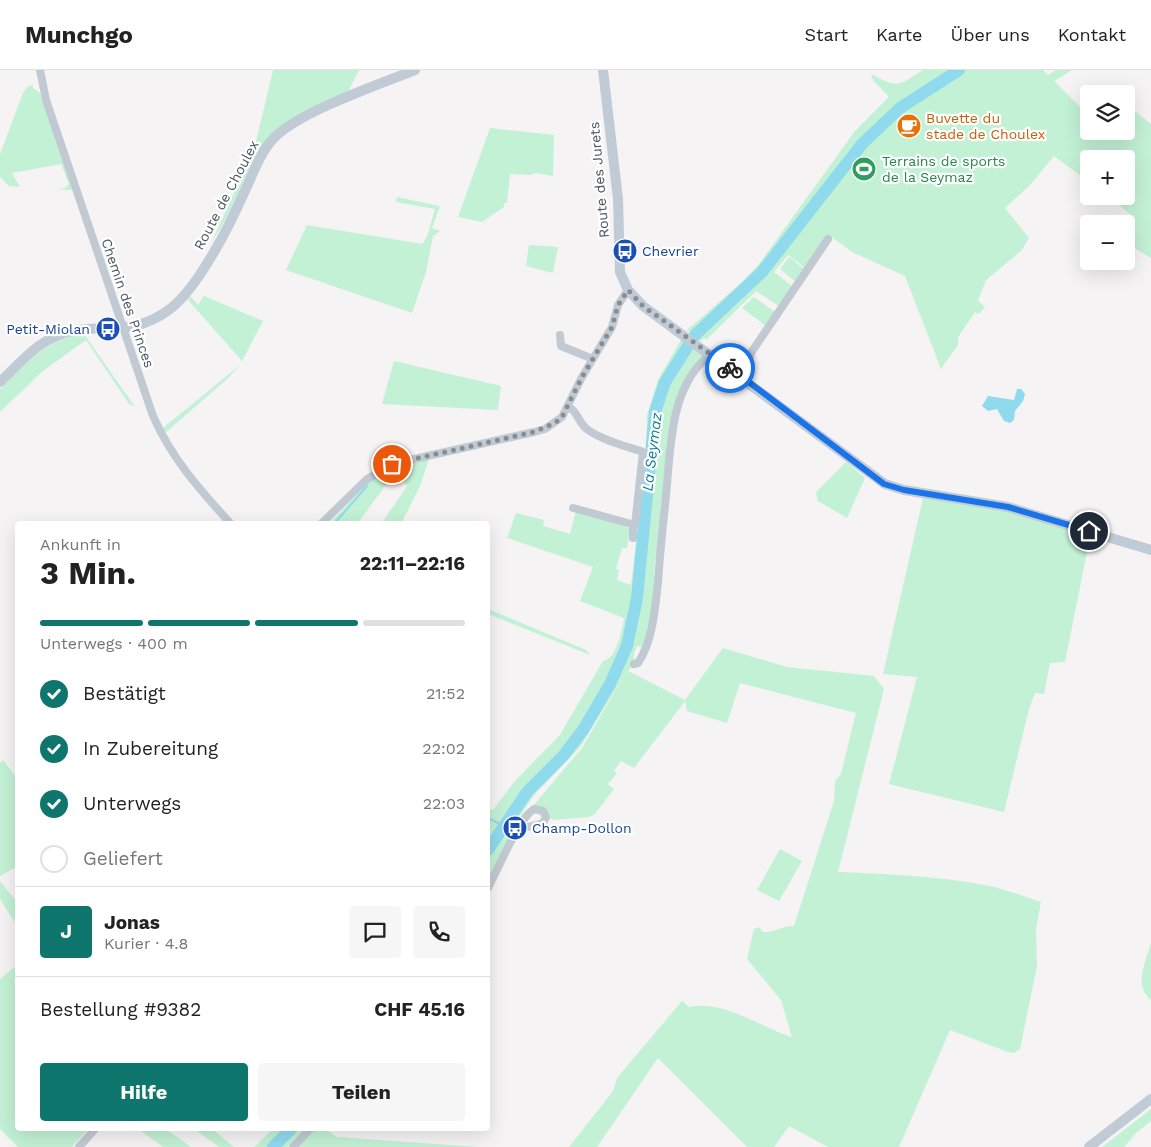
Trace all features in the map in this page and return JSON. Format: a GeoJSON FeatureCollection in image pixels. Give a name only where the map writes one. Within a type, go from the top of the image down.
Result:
{"type":"FeatureCollection","features":[{"type":"Feature","properties":{"kind":"street","name":"Chemin des Princes"},"geometry":{"type":"LineString","coordinates":[[40,70],[46,100],[154,416],[166,442],[199,488],[228,521]]}},
{"type":"Feature","properties":{"kind":"street","name":"Route de Choulex"},"geometry":{"type":"LineString","coordinates":[[0,382],[39,346],[51,338],[81,330],[124,329],[160,316],[184,296],[232,219],[265,149],[280,132],[328,106],[415,70]]}},
{"type":"Feature","properties":{"kind":"street","name":"Route des Jurets"},"geometry":{"type":"LineString","coordinates":[[602,70],[618,199],[620,267],[628,290],[643,306],[740,375],[884,484],[904,490],[1008,507],[1151,550]]}},
{"type":"Feature","properties":{"kind":"street"},"geometry":{"type":"LineString","coordinates":[[740,375],[753,350],[828,239]]}},
{"type":"Feature","properties":{"kind":"street"},"geometry":{"type":"LineString","coordinates":[[324,521],[366,480],[392,464],[545,429],[562,417],[612,327],[618,305],[628,290]]}},
{"type":"Feature","properties":{"kind":"street"},"geometry":{"type":"LineString","coordinates":[[560,335],[561,346],[593,359]]}},
{"type":"Feature","properties":{"kind":"street"},"geometry":{"type":"LineString","coordinates":[[634,664],[638,663],[646,649],[655,607],[675,420],[694,371],[711,354]]}},
{"type":"Feature","properties":{"kind":"street"},"geometry":{"type":"LineString","coordinates":[[569,407],[574,410],[588,431],[643,452],[636,523],[633,525],[633,538]]}},
{"type":"Feature","properties":{"kind":"street"},"geometry":{"type":"LineString","coordinates":[[573,508],[633,525]]}},
{"type":"Feature","properties":{"kind":"street"},"geometry":{"type":"LineString","coordinates":[[490,884],[516,834],[529,813],[534,809],[543,811],[546,817],[540,825],[524,828],[516,834]]}},
{"type":"Feature","properties":{"kind":"street"},"geometry":{"type":"LineString","coordinates":[[1089,1147],[1151,1099]]}},
{"type":"Feature","properties":{"kind":"street"},"geometry":{"type":"LineString","coordinates":[[79,1147],[93,1131]]}},
{"type":"Feature","properties":{"kind":"street"},"geometry":{"type":"LineString","coordinates":[[293,1147],[308,1131]]}},
{"type":"Feature","properties":{"kind":"green space"},"geometry":{"type":"Polygon","coordinates":[[[273,70],[359,70],[348,92],[280,127],[270,135],[230,213],[211,243],[254,150],[273,70]]]}},
{"type":"Feature","properties":{"kind":"green space"},"geometry":{"type":"Polygon","coordinates":[[[923,70],[1043,70],[1048,75],[1056,70],[1072,70],[1054,81],[1080,107],[1080,140],[1135,140],[1135,111],[1151,124],[1151,258],[1135,248],[1135,215],[1130,215],[1119,205],[1135,205],[1135,150],[1080,150],[1080,175],[1054,156],[1030,185],[1005,208],[1029,238],[1021,251],[986,280],[978,301],[985,307],[979,314],[975,312],[958,337],[958,345],[941,369],[905,276],[852,252],[832,237],[809,271],[788,255],[774,272],[793,287],[780,307],[756,291],[706,340],[704,338],[701,341],[687,330],[742,282],[759,264],[855,131],[889,97],[873,80],[871,74],[893,84],[898,84],[923,70]]]}},
{"type":"Feature","properties":{"kind":"green space"},"geometry":{"type":"Polygon","coordinates":[[[33,85],[33,88],[40,93],[73,188],[71,190],[58,189],[65,188],[69,184],[61,164],[12,173],[20,187],[9,186],[0,177],[0,154],[23,93],[27,87],[33,85]]]}},
{"type":"Feature","properties":{"kind":"green space"},"geometry":{"type":"Polygon","coordinates":[[[490,128],[554,135],[553,176],[535,173],[531,175],[510,174],[507,203],[504,203],[504,207],[482,222],[458,217],[490,128]]]}},
{"type":"Feature","properties":{"kind":"green space"},"geometry":{"type":"Polygon","coordinates":[[[397,197],[440,206],[432,228],[440,231],[433,236],[426,272],[412,313],[286,270],[307,225],[422,244],[427,237],[435,209],[396,202],[397,197]]]}},
{"type":"Feature","properties":{"kind":"green space"},"geometry":{"type":"Polygon","coordinates":[[[529,245],[558,247],[553,273],[526,266],[529,245]]]}},
{"type":"Feature","properties":{"kind":"green space"},"geometry":{"type":"Polygon","coordinates":[[[789,257],[804,269],[796,282],[780,269],[789,257]]]}},
{"type":"Feature","properties":{"kind":"green space"},"geometry":{"type":"Polygon","coordinates":[[[190,296],[198,305],[204,296],[263,321],[242,361],[188,300],[190,296]]]}},
{"type":"Feature","properties":{"kind":"green space"},"geometry":{"type":"Polygon","coordinates":[[[754,297],[775,312],[766,326],[742,308],[754,297]]]}},
{"type":"Feature","properties":{"kind":"green space"},"geometry":{"type":"Polygon","coordinates":[[[84,334],[135,407],[129,404],[86,340],[43,371],[0,412],[0,389],[28,362],[59,341],[84,334]]]}},
{"type":"Feature","properties":{"kind":"green space"},"geometry":{"type":"Polygon","coordinates":[[[682,338],[711,354],[687,385],[673,431],[668,434],[667,490],[662,495],[660,509],[664,514],[660,557],[655,561],[654,576],[658,579],[650,631],[642,647],[637,646],[634,654],[634,664],[628,671],[685,700],[723,648],[787,667],[874,676],[884,689],[838,872],[955,880],[994,887],[1041,902],[1036,929],[1037,966],[1020,1049],[1014,1053],[1008,1052],[950,1030],[899,1147],[828,1147],[789,1126],[774,1147],[747,1147],[658,1058],[597,1147],[569,1147],[613,1091],[617,1078],[682,1001],[689,1007],[715,1007],[729,1011],[792,1037],[781,1000],[747,959],[754,929],[759,927],[763,932],[767,932],[794,926],[834,801],[835,781],[841,774],[856,713],[740,683],[727,723],[687,711],[685,701],[634,768],[621,761],[614,771],[617,773],[608,784],[614,789],[594,815],[552,820],[545,808],[533,806],[582,748],[625,674],[581,746],[535,794],[506,836],[508,839],[490,876],[490,809],[493,810],[514,782],[560,735],[603,661],[608,659],[615,650],[624,618],[580,601],[593,567],[507,538],[516,513],[544,520],[543,526],[570,534],[576,511],[624,524],[630,530],[627,548],[622,548],[616,569],[619,570],[617,580],[631,585],[646,458],[647,415],[658,380],[682,338]]]}},
{"type":"Feature","properties":{"kind":"green space"},"geometry":{"type":"Polygon","coordinates":[[[394,361],[501,386],[498,410],[382,404],[394,361]]]}},
{"type":"Feature","properties":{"kind":"green space"},"geometry":{"type":"Polygon","coordinates":[[[240,365],[227,379],[165,433],[163,428],[240,365]]]}},
{"type":"Feature","properties":{"kind":"green space"},"geometry":{"type":"Polygon","coordinates":[[[429,459],[420,486],[402,521],[383,521],[407,486],[395,473],[359,521],[332,521],[368,483],[397,465],[429,459]]]}},
{"type":"Feature","properties":{"kind":"green space"},"geometry":{"type":"Polygon","coordinates":[[[846,462],[865,478],[847,518],[818,501],[816,492],[846,462]]]}},
{"type":"Feature","properties":{"kind":"green space"},"geometry":{"type":"Polygon","coordinates":[[[923,498],[992,507],[1090,537],[1065,662],[1050,663],[1044,694],[1035,693],[1029,709],[1004,812],[889,784],[917,677],[883,674],[923,498]]]}},
{"type":"Feature","properties":{"kind":"green space"},"geometry":{"type":"Polygon","coordinates":[[[490,610],[586,650],[590,655],[490,615],[490,610]]]}},
{"type":"Feature","properties":{"kind":"green space"},"geometry":{"type":"Polygon","coordinates":[[[3,760],[15,775],[15,868],[0,876],[0,763],[3,760]]]}},
{"type":"Feature","properties":{"kind":"green space"},"geometry":{"type":"Polygon","coordinates":[[[780,849],[802,861],[779,901],[757,890],[780,849]]]}},
{"type":"Feature","properties":{"kind":"green space"},"geometry":{"type":"Polygon","coordinates":[[[0,881],[15,900],[15,923],[0,899],[0,881]]]}},
{"type":"Feature","properties":{"kind":"green space"},"geometry":{"type":"Polygon","coordinates":[[[1151,943],[1151,1000],[1143,988],[1142,973],[1151,943]]]}},
{"type":"Feature","properties":{"kind":"green space"},"geometry":{"type":"Polygon","coordinates":[[[15,967],[15,1131],[86,1131],[72,1147],[18,1147],[0,1129],[0,979],[15,967]]]}},
{"type":"Feature","properties":{"kind":"green space"},"geometry":{"type":"Polygon","coordinates":[[[1151,1109],[1151,1121],[1136,1133],[1124,1147],[1102,1147],[1151,1109]]]}},
{"type":"Feature","properties":{"kind":"green space"},"geometry":{"type":"Polygon","coordinates":[[[141,1131],[169,1131],[191,1147],[163,1147],[141,1131]]]}},
{"type":"Feature","properties":{"kind":"green space"},"geometry":{"type":"Polygon","coordinates":[[[197,1131],[214,1131],[234,1147],[219,1147],[197,1131]]]}},
{"type":"Feature","properties":{"kind":"green space"},"geometry":{"type":"Polygon","coordinates":[[[271,1131],[303,1131],[287,1147],[254,1147],[271,1131]]]}},
{"type":"Feature","properties":{"kind":"green space"},"geometry":{"type":"Polygon","coordinates":[[[311,1131],[328,1131],[337,1137],[479,1147],[295,1147],[311,1131]]]}},
{"type":"Feature","properties":{"kind":"water"},"geometry":{"type":"Polygon","coordinates":[[[1017,389],[1021,389],[1025,394],[1023,401],[1015,411],[1014,420],[1010,423],[1004,421],[997,409],[988,411],[982,406],[988,396],[1014,400],[1017,389]]]}},
{"type":"Feature","properties":{"kind":"waterway","name":"La Seymaz"},"geometry":{"type":"LineString","coordinates":[[490,847],[527,792],[563,756],[583,730],[610,684],[627,646],[637,598],[655,412],[665,382],[695,335],[762,272],[862,144],[900,108],[959,70]]}},
{"type":"Feature","properties":{"kind":"waterway"},"geometry":{"type":"LineString","coordinates":[[337,521],[367,486]]}},
{"type":"Feature","properties":{"kind":"waterway"},"geometry":{"type":"LineString","coordinates":[[490,819],[504,826]]}},
{"type":"Feature","properties":{"kind":"waterway","name":"La Seymaz"},"geometry":{"type":"LineString","coordinates":[[273,1147],[289,1131]]}},
{"type":"Feature","properties":{"kind":"way so far"},"geometry":{"type":"LineString","coordinates":[[392,464],[419,456],[534,432],[545,429],[555,423],[562,417],[572,401],[582,377],[612,327],[618,305],[628,290],[643,306],[730,368]]}},
{"type":"Feature","properties":{"kind":"place","name":"Buvette du stade de Choulex"},"geometry":{"type":"Point","coordinates":[909,126]}},
{"type":"Feature","properties":{"kind":"place","name":"Terrains de sports de la Seymaz"},"geometry":{"type":"Point","coordinates":[864,169]}},
{"type":"Feature","properties":{"kind":"place","name":"Chevrier"},"geometry":{"type":"Point","coordinates":[625,251]}},
{"type":"Feature","properties":{"kind":"place","name":"Petit-Miolan"},"geometry":{"type":"Point","coordinates":[108,329]}},
{"type":"Feature","properties":{"kind":"place","name":"Champ-Dollon"},"geometry":{"type":"Point","coordinates":[515,828]}},
{"type":"Feature","properties":{"kind":"route"},"geometry":{"type":"LineString","coordinates":[[730,368],[884,484],[904,490],[1008,507],[1089,531]]}}]}
